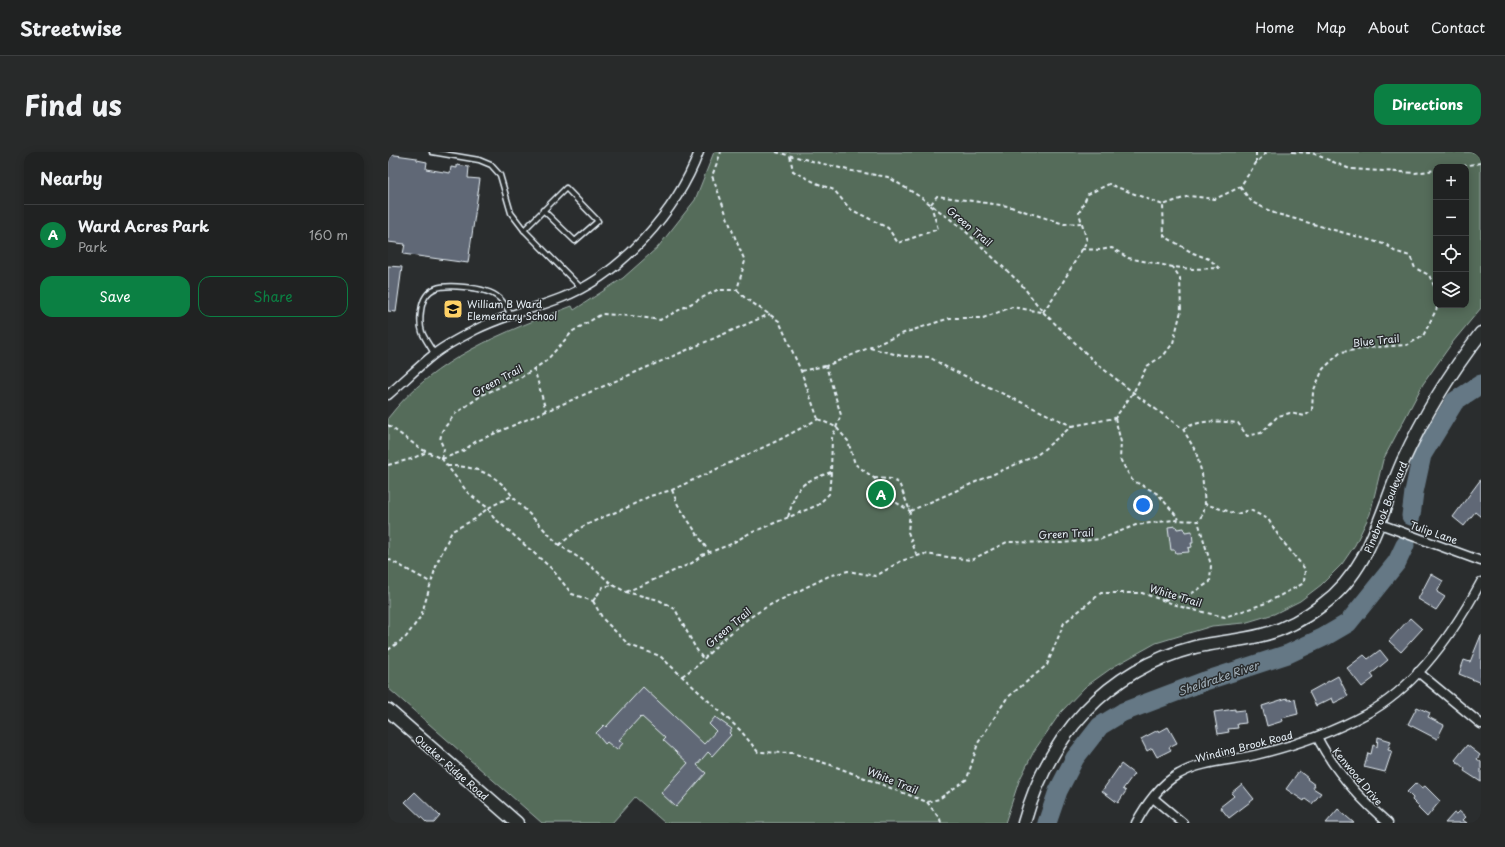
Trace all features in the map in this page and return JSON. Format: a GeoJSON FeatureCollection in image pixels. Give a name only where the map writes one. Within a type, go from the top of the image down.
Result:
{"type":"FeatureCollection","features":[{"type":"Feature","properties":{"kind":"street"},"geometry":{"type":"LineString","coordinates":[[388,395],[434,354],[476,330],[512,315],[562,298],[613,268],[634,250],[666,214],[693,170],[700,152]]}},
{"type":"Feature","properties":{"kind":"street","name":"Pinebrook Boulevard"},"geometry":{"type":"LineString","coordinates":[[1024,823],[1034,793],[1048,760],[1068,732],[1096,701],[1136,672],[1164,658],[1209,644],[1262,635],[1278,629],[1309,614],[1341,589],[1363,559],[1373,542],[1403,462],[1432,405],[1456,367],[1481,333]]}},
{"type":"Feature","properties":{"kind":"street","name":"Tulip Lane"},"geometry":{"type":"LineString","coordinates":[[1380,524],[1481,561]]}},
{"type":"Feature","properties":{"kind":"street","name":"Winding Brook Road"},"geometry":{"type":"LineString","coordinates":[[1136,823],[1153,798],[1179,774],[1208,763],[1256,755],[1317,737],[1366,714],[1383,704],[1418,672],[1440,646],[1470,604],[1481,582]]}},
{"type":"Feature","properties":{"kind":"street"},"geometry":{"type":"LineString","coordinates":[[1418,672],[1481,724]]}},
{"type":"Feature","properties":{"kind":"street","name":"Quaker Ridge Road"},"geometry":{"type":"LineString","coordinates":[[388,710],[517,823]]}},
{"type":"Feature","properties":{"kind":"street","name":"Kenwood Drive"},"geometry":{"type":"LineString","coordinates":[[1317,737],[1328,758],[1354,790],[1388,823]]}},
{"type":"Feature","properties":{"kind":"street"},"geometry":{"type":"LineString","coordinates":[[1153,798],[1183,823]]}},
{"type":"Feature","properties":{"kind":"lane"},"geometry":{"type":"LineString","coordinates":[[432,152],[479,160],[491,165],[500,175],[511,213],[524,230],[581,288]]}},
{"type":"Feature","properties":{"kind":"lane"},"geometry":{"type":"LineString","coordinates":[[524,230],[544,210],[566,188],[598,221],[575,241],[544,210]]}},
{"type":"Feature","properties":{"kind":"lane"},"geometry":{"type":"LineString","coordinates":[[434,354],[422,333],[420,319],[424,297],[434,289],[454,286],[472,287],[488,292],[499,298],[512,315]]}},
{"type":"Feature","properties":{"kind":"path"},"geometry":{"type":"LineString","coordinates":[[721,152],[712,176],[736,242],[745,260],[737,290],[745,298],[779,321],[801,371],[818,419],[836,427],[848,441],[855,464],[874,478],[892,500],[910,511]]}},
{"type":"Feature","properties":{"kind":"path","name":"Green Trail"},"geometry":{"type":"LineString","coordinates":[[776,152],[852,171],[888,177],[931,204],[962,228],[1021,284],[1042,312],[1097,364],[1133,393],[1183,429],[1196,452],[1202,474],[1206,504]]}},
{"type":"Feature","properties":{"kind":"path"},"geometry":{"type":"LineString","coordinates":[[1256,152],[1256,163]]}},
{"type":"Feature","properties":{"kind":"path"},"geometry":{"type":"LineString","coordinates":[[801,371],[826,366],[904,332],[950,318],[983,318],[1012,307],[1042,312],[1057,292],[1087,241],[1079,213],[1088,194],[1109,184],[1163,206],[1189,196],[1215,199],[1240,187],[1256,163],[1267,152]]}},
{"type":"Feature","properties":{"kind":"path"},"geometry":{"type":"LineString","coordinates":[[1292,152],[1312,153],[1350,169],[1415,173],[1433,170]]}},
{"type":"Feature","properties":{"kind":"path"},"geometry":{"type":"LineString","coordinates":[[790,156],[793,171],[816,184],[834,190],[850,209],[888,228],[898,243],[938,229],[931,204],[937,196],[1008,206],[1064,224],[1082,223]]}},
{"type":"Feature","properties":{"kind":"path"},"geometry":{"type":"LineString","coordinates":[[1469,165],[1481,163]]}},
{"type":"Feature","properties":{"kind":"path"},"geometry":{"type":"LineString","coordinates":[[1240,187],[1252,202],[1274,213],[1387,245],[1394,251],[1410,256],[1415,268],[1429,275],[1433,284]]}},
{"type":"Feature","properties":{"kind":"path"},"geometry":{"type":"LineString","coordinates":[[1082,249],[1100,250],[1112,248],[1128,258],[1173,267],[1193,269],[1219,268],[1209,259],[1193,253],[1164,236],[1163,206]]}},
{"type":"Feature","properties":{"kind":"path"},"geometry":{"type":"LineString","coordinates":[[910,511],[1037,455],[1072,426],[1115,418],[1133,393],[1147,366],[1164,354],[1173,343],[1181,311],[1180,278],[1173,267]]}},
{"type":"Feature","properties":{"kind":"path","name":"Green Trail"},"geometry":{"type":"LineString","coordinates":[[442,459],[444,449],[440,440],[442,431],[455,414],[482,395],[520,378],[546,360],[573,331],[602,314],[660,320],[717,290],[737,290]]}},
{"type":"Feature","properties":{"kind":"path","name":"Blue Trail"},"geometry":{"type":"LineString","coordinates":[[1183,429],[1194,423],[1212,421],[1238,423],[1247,436],[1261,433],[1278,416],[1290,413],[1305,416],[1312,410],[1313,392],[1323,369],[1341,352],[1376,347],[1407,345],[1423,336],[1437,308]]}},
{"type":"Feature","properties":{"kind":"path"},"geometry":{"type":"LineString","coordinates":[[442,459],[463,451],[475,442],[770,314]]}},
{"type":"Feature","properties":{"kind":"path"},"geometry":{"type":"LineString","coordinates":[[869,348],[902,356],[928,356],[948,368],[1072,426]]}},
{"type":"Feature","properties":{"kind":"path"},"geometry":{"type":"LineString","coordinates":[[626,592],[692,563],[702,554],[729,545],[748,534],[818,505],[829,494],[832,438],[841,415],[826,366]]}},
{"type":"Feature","properties":{"kind":"path"},"geometry":{"type":"LineString","coordinates":[[534,368],[546,411]]}},
{"type":"Feature","properties":{"kind":"path"},"geometry":{"type":"LineString","coordinates":[[1115,418],[1121,442],[1120,459],[1132,480],[1158,494],[1180,520]]}},
{"type":"Feature","properties":{"kind":"path"},"geometry":{"type":"LineString","coordinates":[[559,545],[582,527],[650,496],[672,490],[779,440],[818,419]]}},
{"type":"Feature","properties":{"kind":"path"},"geometry":{"type":"LineString","coordinates":[[388,425],[427,452],[442,459],[468,492],[488,508],[493,517],[551,568],[572,594],[593,601],[603,619],[629,645],[660,656],[682,676]]}},
{"type":"Feature","properties":{"kind":"path"},"geometry":{"type":"LineString","coordinates":[[388,465],[410,459],[427,452]]}},
{"type":"Feature","properties":{"kind":"path"},"geometry":{"type":"LineString","coordinates":[[448,466],[463,466],[484,472],[506,488],[559,545],[587,563],[613,584],[626,592],[659,600],[675,608],[703,659]]}},
{"type":"Feature","properties":{"kind":"path"},"geometry":{"type":"LineString","coordinates":[[788,518],[796,492],[807,481],[831,472]]}},
{"type":"Feature","properties":{"kind":"path"},"geometry":{"type":"LineString","coordinates":[[874,478],[891,479],[899,483],[910,511],[908,532],[917,556]]}},
{"type":"Feature","properties":{"kind":"path"},"geometry":{"type":"LineString","coordinates":[[672,490],[678,505],[709,552]]}},
{"type":"Feature","properties":{"kind":"path"},"geometry":{"type":"LineString","coordinates":[[388,650],[406,637],[421,616],[428,598],[430,582],[443,548],[452,531],[475,519],[488,508],[512,496]]}},
{"type":"Feature","properties":{"kind":"path"},"geometry":{"type":"LineString","coordinates":[[1163,600],[1189,595],[1210,582],[1211,565],[1198,521],[1203,514],[1206,504]]}},
{"type":"Feature","properties":{"kind":"path","name":"White Trail"},"geometry":{"type":"LineString","coordinates":[[682,676],[742,731],[758,752],[792,753],[831,765],[927,802],[939,799],[967,779],[978,743],[1007,698],[1047,665],[1064,623],[1101,593],[1142,593],[1185,608],[1225,617],[1266,603],[1304,582],[1305,569],[1280,538],[1268,519],[1250,510],[1237,514],[1206,504]]}},
{"type":"Feature","properties":{"kind":"path","name":"Green Trail"},"geometry":{"type":"LineString","coordinates":[[682,676],[703,659],[721,641],[750,618],[768,606],[829,576],[848,571],[876,576],[901,561],[924,554],[971,560],[1007,542],[1062,543],[1101,539],[1136,525],[1180,520],[1198,521]]}},
{"type":"Feature","properties":{"kind":"path"},"geometry":{"type":"LineString","coordinates":[[388,559],[430,582]]}},
{"type":"Feature","properties":{"kind":"path"},"geometry":{"type":"LineString","coordinates":[[593,601],[603,587],[613,584]]}},
{"type":"Feature","properties":{"kind":"path"},"geometry":{"type":"LineString","coordinates":[[927,802],[941,823]]}},
{"type":"Feature","properties":{"kind":"green space"},"geometry":{"type":"Polygon","coordinates":[[[714,152],[1481,152],[1481,308],[1452,343],[1423,384],[1383,460],[1370,514],[1355,545],[1342,564],[1321,585],[1300,601],[1274,614],[1244,623],[1212,626],[1156,643],[1113,667],[1085,687],[1061,712],[1034,751],[1019,781],[1005,823],[665,823],[635,797],[612,823],[542,823],[388,688],[388,418],[406,397],[449,363],[472,349],[521,326],[572,306],[574,310],[623,278],[658,247],[695,200],[714,152]]]}},
{"type":"Feature","properties":{"kind":"building"},"geometry":{"type":"Polygon","coordinates":[[[388,154],[417,158],[417,160],[427,162],[426,169],[450,173],[451,167],[457,168],[457,165],[469,167],[468,178],[480,179],[468,263],[403,254],[405,244],[388,242],[388,154]]]}},
{"type":"Feature","properties":{"kind":"building"},"geometry":{"type":"Polygon","coordinates":[[[388,266],[402,267],[396,312],[388,311],[388,266]]]}},
{"type":"Feature","properties":{"kind":"building"},"geometry":{"type":"Polygon","coordinates":[[[1481,479],[1481,517],[1475,512],[1464,526],[1453,517],[1481,479]]]}},
{"type":"Feature","properties":{"kind":"building"},"geometry":{"type":"Polygon","coordinates":[[[1176,526],[1177,529],[1184,528],[1185,532],[1192,531],[1193,543],[1191,543],[1192,547],[1188,548],[1189,552],[1176,553],[1175,550],[1171,550],[1168,527],[1176,526]]]}},
{"type":"Feature","properties":{"kind":"building"},"geometry":{"type":"Polygon","coordinates":[[[1431,574],[1443,581],[1437,592],[1445,597],[1436,610],[1418,599],[1431,574]]]}},
{"type":"Feature","properties":{"kind":"building"},"geometry":{"type":"Polygon","coordinates":[[[1410,618],[1422,629],[1401,652],[1389,641],[1410,618]]]}},
{"type":"Feature","properties":{"kind":"building"},"geometry":{"type":"Polygon","coordinates":[[[1481,635],[1481,683],[1459,674],[1464,660],[1470,662],[1481,635]]]}},
{"type":"Feature","properties":{"kind":"building"},"geometry":{"type":"Polygon","coordinates":[[[1380,650],[1388,660],[1371,674],[1374,678],[1362,687],[1347,668],[1364,655],[1368,659],[1380,650]]]}},
{"type":"Feature","properties":{"kind":"building"},"geometry":{"type":"Polygon","coordinates":[[[1338,676],[1348,696],[1334,703],[1332,698],[1316,706],[1309,692],[1338,676]]]}},
{"type":"Feature","properties":{"kind":"building"},"geometry":{"type":"Polygon","coordinates":[[[643,687],[704,744],[716,731],[709,724],[715,717],[732,729],[729,733],[731,735],[712,756],[708,752],[697,765],[706,773],[676,807],[661,793],[688,763],[663,740],[665,738],[641,716],[619,740],[623,743],[617,750],[607,742],[605,744],[596,733],[604,725],[606,727],[643,687]]]}},
{"type":"Feature","properties":{"kind":"building"},"geometry":{"type":"Polygon","coordinates":[[[1287,698],[1288,700],[1295,699],[1298,714],[1282,718],[1283,721],[1267,726],[1262,706],[1287,698]]]}},
{"type":"Feature","properties":{"kind":"building"},"geometry":{"type":"Polygon","coordinates":[[[1417,707],[1430,713],[1428,717],[1444,725],[1437,739],[1408,724],[1417,707]]]}},
{"type":"Feature","properties":{"kind":"building"},"geometry":{"type":"Polygon","coordinates":[[[1235,709],[1235,711],[1244,710],[1246,723],[1237,724],[1238,728],[1228,729],[1229,732],[1218,734],[1214,712],[1235,709]]]}},
{"type":"Feature","properties":{"kind":"building"},"geometry":{"type":"Polygon","coordinates":[[[1168,727],[1177,743],[1169,747],[1171,750],[1157,757],[1152,748],[1147,751],[1141,739],[1158,730],[1159,732],[1168,727]]]}},
{"type":"Feature","properties":{"kind":"building"},"geometry":{"type":"Polygon","coordinates":[[[1378,737],[1391,741],[1388,750],[1392,751],[1385,772],[1364,767],[1368,753],[1371,754],[1373,745],[1377,747],[1378,737]]]}},
{"type":"Feature","properties":{"kind":"building"},"geometry":{"type":"Polygon","coordinates":[[[1467,745],[1480,755],[1477,759],[1481,762],[1481,782],[1464,771],[1465,769],[1455,760],[1467,745]]]}},
{"type":"Feature","properties":{"kind":"building"},"geometry":{"type":"Polygon","coordinates":[[[1121,764],[1134,774],[1123,789],[1126,791],[1118,803],[1102,791],[1121,764]]]}},
{"type":"Feature","properties":{"kind":"building"},"geometry":{"type":"Polygon","coordinates":[[[1299,771],[1315,785],[1313,788],[1321,793],[1312,804],[1305,799],[1304,801],[1286,789],[1299,771]]]}},
{"type":"Feature","properties":{"kind":"building"},"geometry":{"type":"Polygon","coordinates":[[[1416,783],[1422,788],[1425,786],[1440,801],[1427,817],[1418,808],[1419,807],[1412,800],[1413,798],[1407,792],[1416,783]]]}},
{"type":"Feature","properties":{"kind":"building"},"geometry":{"type":"Polygon","coordinates":[[[1242,784],[1254,799],[1229,818],[1220,807],[1234,796],[1231,793],[1242,784]]]}},
{"type":"Feature","properties":{"kind":"building"},"geometry":{"type":"Polygon","coordinates":[[[415,792],[440,816],[434,823],[427,823],[405,802],[415,792]]]}},
{"type":"Feature","properties":{"kind":"building"},"geometry":{"type":"Polygon","coordinates":[[[1338,809],[1354,823],[1326,823],[1338,809]]]}},
{"type":"Feature","properties":{"kind":"building"},"geometry":{"type":"Polygon","coordinates":[[[1459,811],[1466,817],[1463,820],[1467,823],[1445,823],[1454,813],[1456,814],[1459,811]]]}},
{"type":"Feature","properties":{"kind":"waterway","name":"Sheldrake River"},"geometry":{"type":"LineString","coordinates":[[1411,516],[1414,492],[1422,455],[1455,401],[1481,384]]}},
{"type":"Feature","properties":{"kind":"waterway","name":"Sheldrake River"},"geometry":{"type":"LineString","coordinates":[[1047,823],[1058,791],[1075,758],[1100,726],[1123,712],[1205,681],[1288,654],[1324,637],[1348,623],[1397,562],[1405,545]]}},
{"type":"Feature","properties":{"kind":"place","name":"William B Ward Elementary School"},"geometry":{"type":"Point","coordinates":[453,309]}},
{"type":"Feature","properties":{"kind":"place","name":"Ward Acres Park"},"geometry":{"type":"Point","coordinates":[881,494]}}]}
